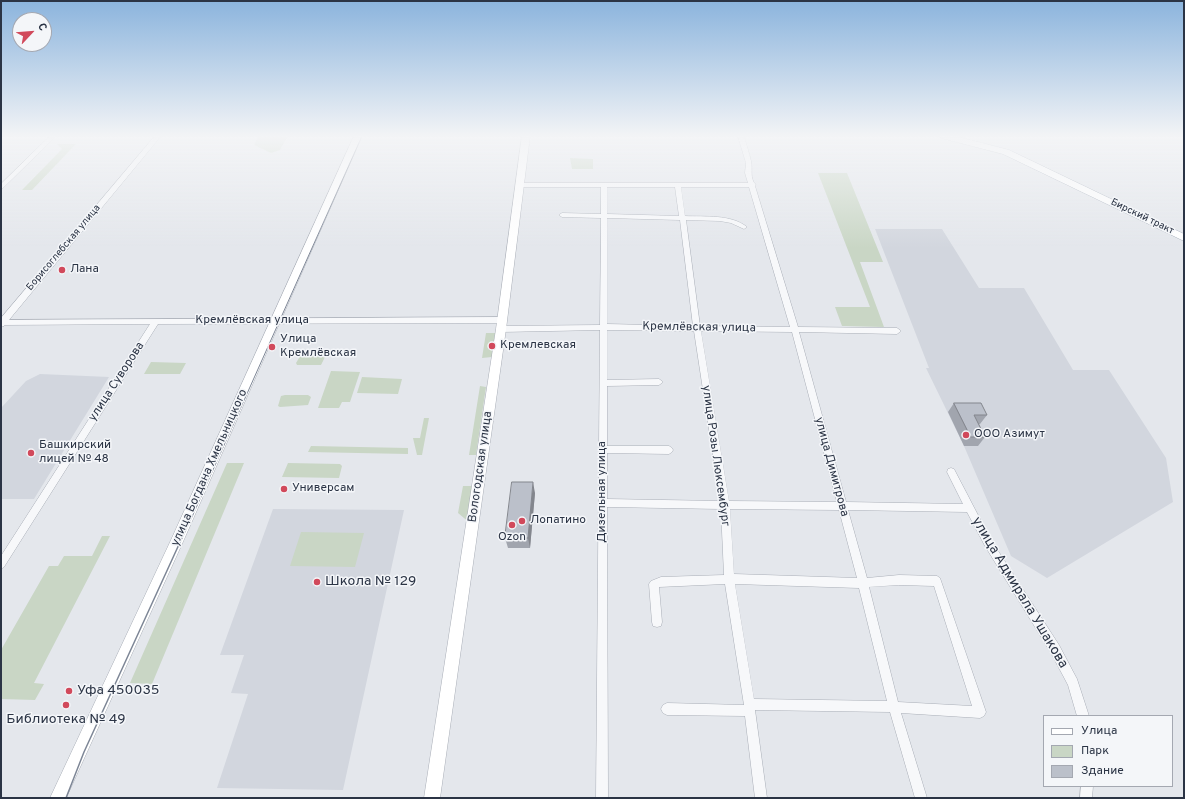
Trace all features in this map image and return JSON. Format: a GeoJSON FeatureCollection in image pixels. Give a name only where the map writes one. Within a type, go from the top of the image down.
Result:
{"type":"FeatureCollection","features":[{"type":"Feature","properties":{"kind":"main road","name":"улица Богдана Хмельницкого"},"geometry":{"type":"LineString","coordinates":[[58,798],[176,544],[341,173]]}},
{"type":"Feature","properties":{"kind":"main road","name":"Вологодская улица"},"geometry":{"type":"LineString","coordinates":[[432,798],[502,325],[521,173]]}},
{"type":"Feature","properties":{"kind":"main road","name":"Бирский тракт"},"geometry":{"type":"LineString","coordinates":[[1050,173],[1184,238]]}},
{"type":"Feature","properties":{"kind":"street"},"geometry":{"type":"LineString","coordinates":[[2,186],[15,173]]}},
{"type":"Feature","properties":{"kind":"street","name":"Борисоглебская улица"},"geometry":{"type":"LineString","coordinates":[[1,322],[127,173]]}},
{"type":"Feature","properties":{"kind":"street","name":"улица Димитрова"},"geometry":{"type":"LineString","coordinates":[[748,173],[753,185],[795,330],[863,583],[894,707],[921,798]]}},
{"type":"Feature","properties":{"kind":"street"},"geometry":{"type":"LineString","coordinates":[[520,185],[753,185]]}},
{"type":"Feature","properties":{"kind":"street","name":"улица Розы Люксембург"},"geometry":{"type":"LineString","coordinates":[[678,185],[697,328],[724,504],[729,579],[750,707],[761,798]]}},
{"type":"Feature","properties":{"kind":"street","name":"Дизельная улица"},"geometry":{"type":"LineString","coordinates":[[602,798],[604,186]]}},
{"type":"Feature","properties":{"kind":"street"},"geometry":{"type":"LineString","coordinates":[[562,214],[720,219],[733,222],[744,227]]}},
{"type":"Feature","properties":{"kind":"street","name":"улица Суворова"},"geometry":{"type":"LineString","coordinates":[[1,564],[156,321]]}},
{"type":"Feature","properties":{"kind":"street","name":"Кремлёвская улица"},"geometry":{"type":"LineString","coordinates":[[1,322],[274,322],[897,331]]}},
{"type":"Feature","properties":{"kind":"street"},"geometry":{"type":"LineString","coordinates":[[603,383],[658,382]]}},
{"type":"Feature","properties":{"kind":"street"},"geometry":{"type":"LineString","coordinates":[[603,449],[668,450]]}},
{"type":"Feature","properties":{"kind":"street","name":"улица Адмирала Ушакова"},"geometry":{"type":"LineString","coordinates":[[951,472],[968,508],[1055,649],[1073,683],[1082,715]]}},
{"type":"Feature","properties":{"kind":"street"},"geometry":{"type":"LineString","coordinates":[[602,503],[841,505],[968,508]]}},
{"type":"Feature","properties":{"kind":"street"},"geometry":{"type":"LineString","coordinates":[[657,622],[654,584],[661,582],[729,579],[863,583],[899,580],[936,581],[980,712],[894,707],[750,707],[667,709]]}},
{"type":"Feature","properties":{"kind":"street"},"geometry":{"type":"LineString","coordinates":[[1086,798],[1087,787]]}},
{"type":"Feature","properties":{"kind":"shaded area"},"geometry":{"type":"Polygon","coordinates":[[[875,229],[942,229],[979,288],[1024,288],[1073,370],[1109,370],[1166,458],[1173,502],[1047,578],[1011,556],[964,446],[926,368],[929,368],[875,229]]]}},
{"type":"Feature","properties":{"kind":"shaded area","name":"Башкирский лицей № 48"},"geometry":{"type":"Polygon","coordinates":[[[40,374],[109,377],[34,499],[1,499],[1,408],[26,381],[40,374]]]}},
{"type":"Feature","properties":{"kind":"shaded area","name":"Школа № 129"},"geometry":{"type":"Polygon","coordinates":[[[273,509],[404,510],[343,790],[217,788],[248,694],[231,693],[244,655],[220,655],[273,509]]]}},
{"type":"Feature","properties":{"kind":"green space"},"geometry":{"type":"Polygon","coordinates":[[[38,173],[48,173],[32,190],[22,190],[38,173]]]}},
{"type":"Feature","properties":{"kind":"green space"},"geometry":{"type":"Polygon","coordinates":[[[818,173],[847,173],[883,262],[860,262],[884,327],[842,326],[835,307],[870,307],[818,173]]]}},
{"type":"Feature","properties":{"kind":"green space"},"geometry":{"type":"Polygon","coordinates":[[[486,333],[495,333],[492,357],[482,358],[486,333]]]}},
{"type":"Feature","properties":{"kind":"green space"},"geometry":{"type":"Polygon","coordinates":[[[302,353],[326,355],[321,365],[297,365],[296,363],[302,353]]]}},
{"type":"Feature","properties":{"kind":"green space"},"geometry":{"type":"Polygon","coordinates":[[[151,362],[186,363],[180,374],[144,374],[151,362]]]}},
{"type":"Feature","properties":{"kind":"green space"},"geometry":{"type":"Polygon","coordinates":[[[331,371],[360,372],[350,402],[342,402],[339,408],[318,408],[331,371]]]}},
{"type":"Feature","properties":{"kind":"green space"},"geometry":{"type":"Polygon","coordinates":[[[362,377],[402,379],[398,394],[357,393],[362,377]]]}},
{"type":"Feature","properties":{"kind":"green space"},"geometry":{"type":"Polygon","coordinates":[[[480,386],[486,387],[476,455],[469,455],[480,386]]]}},
{"type":"Feature","properties":{"kind":"green space"},"geometry":{"type":"Polygon","coordinates":[[[308,395],[311,397],[308,405],[278,406],[281,396],[308,395]]]}},
{"type":"Feature","properties":{"kind":"green space"},"geometry":{"type":"Polygon","coordinates":[[[424,418],[429,418],[422,455],[417,455],[413,438],[420,438],[424,418]]]}},
{"type":"Feature","properties":{"kind":"green space"},"geometry":{"type":"Polygon","coordinates":[[[311,446],[408,448],[408,454],[308,452],[311,446]]]}},
{"type":"Feature","properties":{"kind":"green space"},"geometry":{"type":"Polygon","coordinates":[[[227,463],[244,463],[152,684],[130,683],[227,463]]]}},
{"type":"Feature","properties":{"kind":"green space"},"geometry":{"type":"Polygon","coordinates":[[[288,463],[340,464],[342,466],[339,478],[282,477],[288,463]]]}},
{"type":"Feature","properties":{"kind":"green space"},"geometry":{"type":"Polygon","coordinates":[[[463,486],[476,486],[470,523],[458,513],[463,486]]]}},
{"type":"Feature","properties":{"kind":"green space"},"geometry":{"type":"Polygon","coordinates":[[[301,532],[364,533],[355,567],[290,566],[301,532]]]}},
{"type":"Feature","properties":{"kind":"green space"},"geometry":{"type":"Polygon","coordinates":[[[102,536],[110,536],[34,683],[44,684],[35,700],[1,699],[1,650],[49,566],[58,566],[64,556],[92,556],[102,536]]]}},
{"type":"Feature","properties":{"kind":"building"},"geometry":{"type":"Polygon","coordinates":[[[954,403],[981,403],[987,415],[974,415],[985,437],[971,437],[954,403]]]}},
{"type":"Feature","properties":{"kind":"building","name":"Лопатино"},"geometry":{"type":"Polygon","coordinates":[[[512,482],[533,482],[528,538],[505,538],[512,482]]]}},
{"type":"Feature","properties":{"kind":"tram line"},"geometry":{"type":"LineString","coordinates":[[192,517],[345,173]]}},
{"type":"Feature","properties":{"kind":"tram line"},"geometry":{"type":"LineString","coordinates":[[66,798],[84,752],[192,516]]}},
{"type":"Feature","properties":{"kind":"place","name":"Лана"},"geometry":{"type":"Point","coordinates":[62,270]}},
{"type":"Feature","properties":{"kind":"place","name":"Кремлевская"},"geometry":{"type":"Point","coordinates":[492,346]}},
{"type":"Feature","properties":{"kind":"place","name":"Улица Кремлёвская"},"geometry":{"type":"Point","coordinates":[272,347]}},
{"type":"Feature","properties":{"kind":"place","name":"ООО Азимут"},"geometry":{"type":"Point","coordinates":[966,435]}},
{"type":"Feature","properties":{"kind":"place","name":"Башкирский лицей № 48"},"geometry":{"type":"Point","coordinates":[31,453]}},
{"type":"Feature","properties":{"kind":"place","name":"Универсам"},"geometry":{"type":"Point","coordinates":[284,489]}},
{"type":"Feature","properties":{"kind":"place","name":"Лопатино"},"geometry":{"type":"Point","coordinates":[522,521]}},
{"type":"Feature","properties":{"kind":"place","name":"Ozon"},"geometry":{"type":"Point","coordinates":[512,525]}},
{"type":"Feature","properties":{"kind":"place","name":"Школа № 129"},"geometry":{"type":"Point","coordinates":[317,582]}},
{"type":"Feature","properties":{"kind":"place","name":"Уфа 450035"},"geometry":{"type":"Point","coordinates":[69,691]}},
{"type":"Feature","properties":{"kind":"place","name":"Библиотека № 49"},"geometry":{"type":"Point","coordinates":[66,705]}}]}
